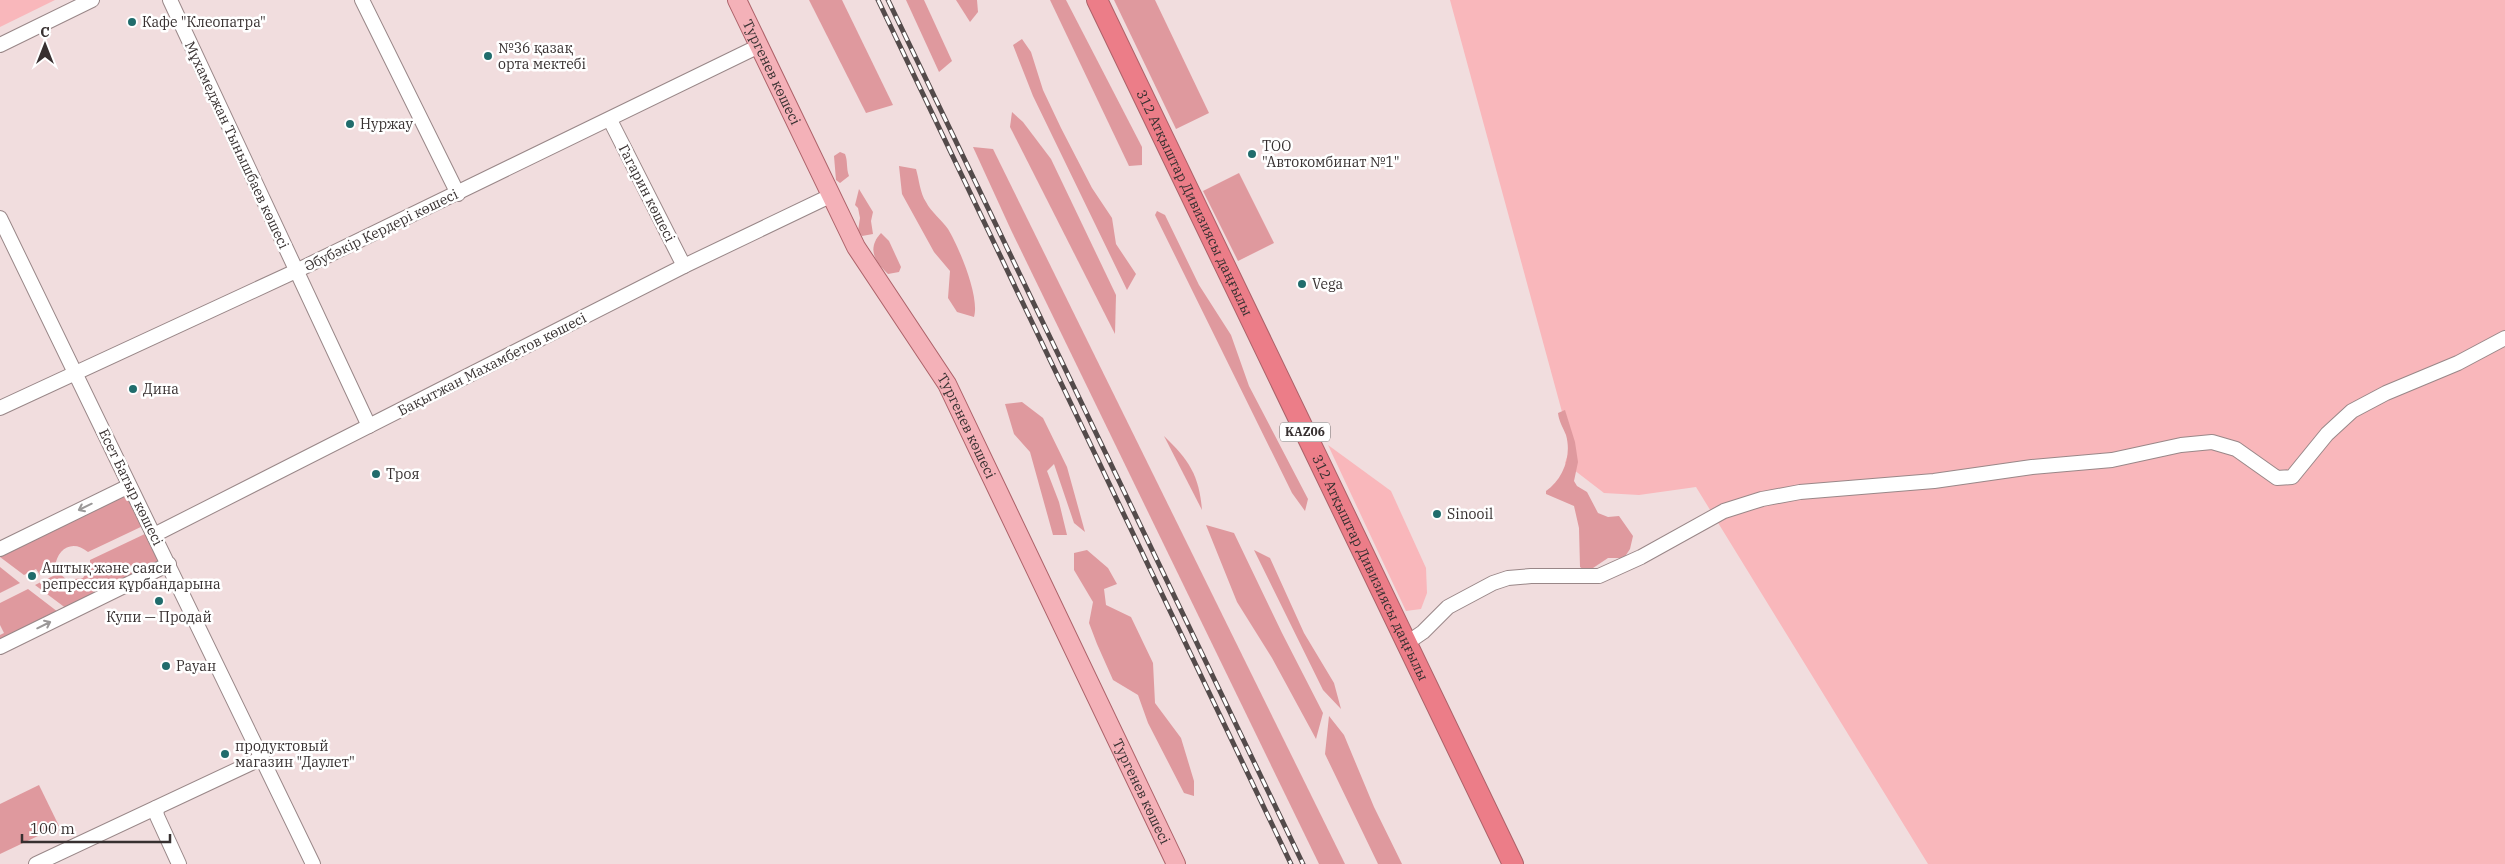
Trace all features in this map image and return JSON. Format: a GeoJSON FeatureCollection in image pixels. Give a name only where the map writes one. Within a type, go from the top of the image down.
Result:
{"type":"FeatureCollection","features":[{"type":"Feature","properties":{"kind":"highway","name":"312 Атқыштар Дивизиясы даңғылы"},"geometry":{"type":"LineString","coordinates":[[1097,0],[1513,864]]}},
{"type":"Feature","properties":{"kind":"main road","name":"Тургенев көшесі"},"geometry":{"type":"LineString","coordinates":[[737,0],[856,247],[947,384],[1176,864]]}},
{"type":"Feature","properties":{"kind":"street"},"geometry":{"type":"LineString","coordinates":[[0,45],[92,0]]}},
{"type":"Feature","properties":{"kind":"street","name":"Мұхамеджан Тынышбаев көшесі"},"geometry":{"type":"LineString","coordinates":[[170,0],[369,426]]}},
{"type":"Feature","properties":{"kind":"street"},"geometry":{"type":"LineString","coordinates":[[362,0],[458,194]]}},
{"type":"Feature","properties":{"kind":"street","name":"Әбубәкір Кердері көшесі"},"geometry":{"type":"LineString","coordinates":[[0,408],[458,194],[759,46]]}},
{"type":"Feature","properties":{"kind":"street","name":"Гагарин көшесі"},"geometry":{"type":"LineString","coordinates":[[610,120],[684,266]]}},
{"type":"Feature","properties":{"kind":"street","name":"Бақытжан Махамбетов көшесі"},"geometry":{"type":"LineString","coordinates":[[154,535],[684,266],[830,196]]}},
{"type":"Feature","properties":{"kind":"street","name":"Есет Батыр көшесі"},"geometry":{"type":"LineString","coordinates":[[0,218],[313,864]]}},
{"type":"Feature","properties":{"kind":"street"},"geometry":{"type":"LineString","coordinates":[[1407,643],[1423,632],[1448,607],[1493,583],[1508,578],[1531,576],[1599,576],[1641,557],[1724,511],[1762,499],[1800,492],[1934,481],[2032,467],[2112,460],[2181,445],[2212,442],[2236,449],[2277,478],[2292,477],[2326,434],[2352,411],[2386,393],[2458,363],[2505,338]]}},
{"type":"Feature","properties":{"kind":"street"},"geometry":{"type":"LineString","coordinates":[[0,549],[129,486]]}},
{"type":"Feature","properties":{"kind":"street"},"geometry":{"type":"LineString","coordinates":[[0,647],[169,564]]}},
{"type":"Feature","properties":{"kind":"street"},"geometry":{"type":"LineString","coordinates":[[39,864],[262,758]]}},
{"type":"Feature","properties":{"kind":"street"},"geometry":{"type":"LineString","coordinates":[[156,808],[157,816],[179,864]]}},
{"type":"Feature","properties":{"kind":"shaded area"},"geometry":{"type":"Polygon","coordinates":[[[0,0],[55,0],[0,27],[0,0]]]}},
{"type":"Feature","properties":{"kind":"shaded area"},"geometry":{"type":"Polygon","coordinates":[[[809,0],[842,0],[893,105],[866,113],[809,0]]]}},
{"type":"Feature","properties":{"kind":"shaded area"},"geometry":{"type":"Polygon","coordinates":[[[906,0],[924,0],[952,61],[939,72],[906,0]]]}},
{"type":"Feature","properties":{"kind":"shaded area"},"geometry":{"type":"Polygon","coordinates":[[[956,0],[977,0],[978,12],[970,22],[956,0]]]}},
{"type":"Feature","properties":{"kind":"shaded area"},"geometry":{"type":"Polygon","coordinates":[[[1050,0],[1066,0],[1142,147],[1142,165],[1129,166],[1050,0]]]}},
{"type":"Feature","properties":{"kind":"shaded area"},"geometry":{"type":"Polygon","coordinates":[[[1114,0],[1155,0],[1209,113],[1176,129],[1114,0]]]}},
{"type":"Feature","properties":{"kind":"shaded area"},"geometry":{"type":"Polygon","coordinates":[[[1450,0],[2505,0],[2505,864],[1928,864],[1696,487],[1639,495],[1604,493],[1565,463],[1571,445],[1450,0]]]}},
{"type":"Feature","properties":{"kind":"shaded area"},"geometry":{"type":"Polygon","coordinates":[[[1022,39],[1031,52],[1043,90],[1061,128],[1092,188],[1112,218],[1116,244],[1136,274],[1127,290],[1033,96],[1013,45],[1022,39]]]}},
{"type":"Feature","properties":{"kind":"shaded area"},"geometry":{"type":"Polygon","coordinates":[[[1012,112],[1023,122],[1051,159],[1116,295],[1115,334],[1010,127],[1012,112]]]}},
{"type":"Feature","properties":{"kind":"shaded area"},"geometry":{"type":"Polygon","coordinates":[[[973,147],[993,149],[1345,864],[1319,864],[1011,230],[973,147]]]}},
{"type":"Feature","properties":{"kind":"shaded area"},"geometry":{"type":"Polygon","coordinates":[[[840,152],[845,154],[849,176],[840,183],[836,180],[834,156],[840,152]]]}},
{"type":"Feature","properties":{"kind":"shaded area"},"geometry":{"type":"Polygon","coordinates":[[[899,166],[916,169],[924,198],[953,237],[963,259],[971,285],[974,297],[974,317],[957,312],[948,298],[950,271],[934,252],[902,194],[899,166]]]}},
{"type":"Feature","properties":{"kind":"shaded area"},"geometry":{"type":"Polygon","coordinates":[[[1239,173],[1274,243],[1238,261],[1203,191],[1239,173]]]}},
{"type":"Feature","properties":{"kind":"shaded area"},"geometry":{"type":"Polygon","coordinates":[[[859,189],[873,212],[871,221],[873,234],[862,236],[858,231],[860,218],[858,208],[855,205],[859,189]]]}},
{"type":"Feature","properties":{"kind":"shaded area"},"geometry":{"type":"Polygon","coordinates":[[[1157,211],[1165,215],[1199,285],[1231,335],[1249,386],[1308,499],[1305,511],[1292,493],[1155,215],[1157,211]]]}},
{"type":"Feature","properties":{"kind":"shaded area"},"geometry":{"type":"Polygon","coordinates":[[[881,233],[889,241],[901,267],[899,272],[888,274],[876,259],[873,249],[881,233]]]}},
{"type":"Feature","properties":{"kind":"shaded area"},"geometry":{"type":"Polygon","coordinates":[[[1022,402],[1043,418],[1067,467],[1085,532],[1074,523],[1054,464],[1047,471],[1059,502],[1067,535],[1053,535],[1030,452],[1014,434],[1005,404],[1022,402]]]}},
{"type":"Feature","properties":{"kind":"shaded area"},"geometry":{"type":"Polygon","coordinates":[[[1565,410],[1575,442],[1578,462],[1574,481],[1577,486],[1587,492],[1598,513],[1608,517],[1619,516],[1633,536],[1630,549],[1624,558],[1608,558],[1587,572],[1580,567],[1579,528],[1574,506],[1546,494],[1546,491],[1561,474],[1567,459],[1568,443],[1558,413],[1565,410]]]}},
{"type":"Feature","properties":{"kind":"shaded area"},"geometry":{"type":"Polygon","coordinates":[[[1164,436],[1180,453],[1191,469],[1201,498],[1202,510],[1164,436]]]}},
{"type":"Feature","properties":{"kind":"shaded area"},"geometry":{"type":"Polygon","coordinates":[[[1328,445],[1391,491],[1426,568],[1427,593],[1421,609],[1406,611],[1328,445]]]}},
{"type":"Feature","properties":{"kind":"shaded area"},"geometry":{"type":"Polygon","coordinates":[[[128,491],[145,525],[88,552],[77,546],[67,547],[62,550],[56,560],[55,567],[40,575],[36,569],[24,575],[0,557],[0,553],[128,491]]]}},
{"type":"Feature","properties":{"kind":"shaded area"},"geometry":{"type":"Polygon","coordinates":[[[1206,525],[1234,533],[1323,713],[1316,739],[1272,658],[1237,602],[1206,525]]]}},
{"type":"Feature","properties":{"kind":"shaded area"},"geometry":{"type":"Polygon","coordinates":[[[149,532],[164,562],[67,609],[35,585],[59,573],[67,580],[83,578],[90,567],[90,560],[149,532]]]}},
{"type":"Feature","properties":{"kind":"shaded area"},"geometry":{"type":"Polygon","coordinates":[[[1087,550],[1108,568],[1117,584],[1104,589],[1106,605],[1131,617],[1153,663],[1155,703],[1181,738],[1194,781],[1194,796],[1184,793],[1148,723],[1138,695],[1113,680],[1097,644],[1089,623],[1093,602],[1074,570],[1074,553],[1087,550]]]}},
{"type":"Feature","properties":{"kind":"shaded area"},"geometry":{"type":"Polygon","coordinates":[[[1254,550],[1270,558],[1304,633],[1334,683],[1341,709],[1323,690],[1254,550]]]}},
{"type":"Feature","properties":{"kind":"shaded area"},"geometry":{"type":"Polygon","coordinates":[[[0,567],[20,583],[0,593],[0,567]]]}},
{"type":"Feature","properties":{"kind":"shaded area"},"geometry":{"type":"Polygon","coordinates":[[[28,589],[58,612],[0,641],[0,635],[4,633],[0,625],[0,603],[28,589]]]}},
{"type":"Feature","properties":{"kind":"shaded area"},"geometry":{"type":"Polygon","coordinates":[[[1329,716],[1344,735],[1374,807],[1402,864],[1378,864],[1325,754],[1329,716]]]}},
{"type":"Feature","properties":{"kind":"shaded area"},"geometry":{"type":"Polygon","coordinates":[[[39,785],[59,826],[0,854],[0,804],[39,785]]]}},
{"type":"Feature","properties":{"kind":"railway"},"geometry":{"type":"LineString","coordinates":[[878,0],[1291,864]]}},
{"type":"Feature","properties":{"kind":"railway"},"geometry":{"type":"LineString","coordinates":[[888,0],[1303,864]]}},
{"type":"Feature","properties":{"kind":"place","name":"Кафе \"Клеопатра\""},"geometry":{"type":"Point","coordinates":[132,22]}},
{"type":"Feature","properties":{"kind":"place","name":"№36 қазақ орта мектебі"},"geometry":{"type":"Point","coordinates":[488,56]}},
{"type":"Feature","properties":{"kind":"place","name":"Нуржау"},"geometry":{"type":"Point","coordinates":[350,124]}},
{"type":"Feature","properties":{"kind":"place","name":"ТОО \"Автокомбинат №1\""},"geometry":{"type":"Point","coordinates":[1252,154]}},
{"type":"Feature","properties":{"kind":"place","name":"Vega"},"geometry":{"type":"Point","coordinates":[1302,284]}},
{"type":"Feature","properties":{"kind":"place","name":"Дина"},"geometry":{"type":"Point","coordinates":[133,389]}},
{"type":"Feature","properties":{"kind":"place","name":"Троя"},"geometry":{"type":"Point","coordinates":[376,474]}},
{"type":"Feature","properties":{"kind":"place","name":"Sinooil"},"geometry":{"type":"Point","coordinates":[1437,514]}},
{"type":"Feature","properties":{"kind":"place","name":"Аштық және саяси репрессия құрбандарына"},"geometry":{"type":"Point","coordinates":[32,576]}},
{"type":"Feature","properties":{"kind":"place","name":"Купи — Продай"},"geometry":{"type":"Point","coordinates":[159,601]}},
{"type":"Feature","properties":{"kind":"place","name":"Рауан"},"geometry":{"type":"Point","coordinates":[166,666]}},
{"type":"Feature","properties":{"kind":"place","name":"продуктовый магазин \"Даулет\""},"geometry":{"type":"Point","coordinates":[225,754]}}]}
